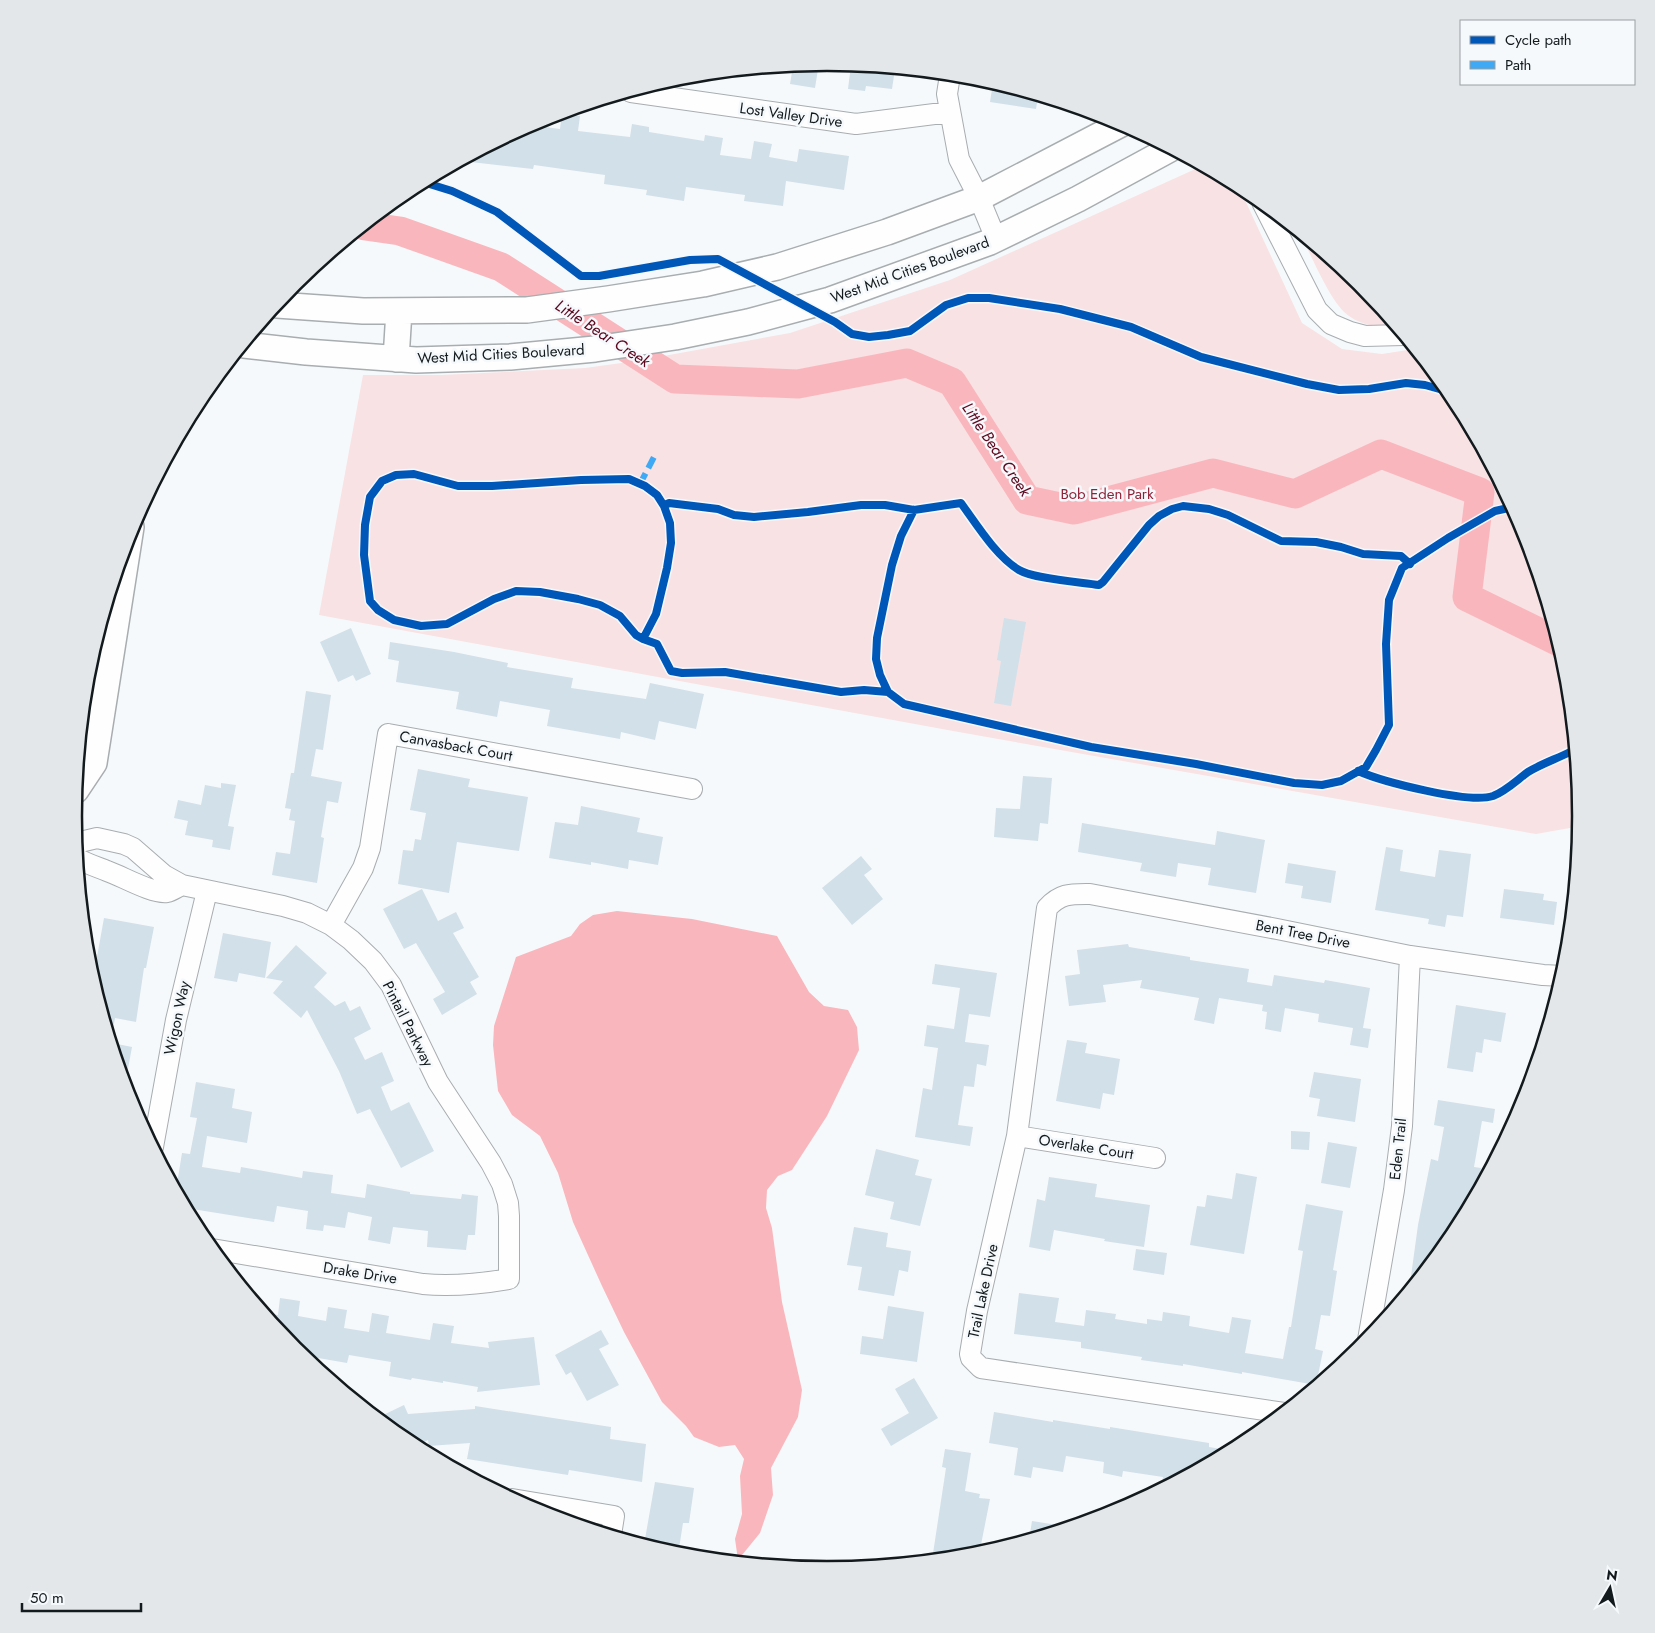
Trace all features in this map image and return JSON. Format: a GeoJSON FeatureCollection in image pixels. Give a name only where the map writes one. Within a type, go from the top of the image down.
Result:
{"type":"FeatureCollection","features":[{"type":"Feature","properties":{"kind":"main road"},"geometry":{"type":"LineString","coordinates":[[286,306],[363,311],[527,310],[608,300],[703,284],[777,268],[887,232],[978,198],[1113,128]]}},
{"type":"Feature","properties":{"kind":"main road","name":"West Mid Cities Boulevard"},"geometry":{"type":"LineString","coordinates":[[251,345],[306,352],[416,360],[510,357],[595,349],[748,322],[830,300],[996,239],[1078,199],[1164,152]]}},
{"type":"Feature","properties":{"kind":"main road"},"geometry":{"type":"LineString","coordinates":[[396,359],[399,311]]}},
{"type":"Feature","properties":{"kind":"main road"},"geometry":{"type":"LineString","coordinates":[[84,778],[94,762],[124,572]]}},
{"type":"Feature","properties":{"kind":"street"},"geometry":{"type":"LineString","coordinates":[[949,82],[947,94],[959,159],[996,239]]}},
{"type":"Feature","properties":{"kind":"street","name":"Lost Valley Drive"},"geometry":{"type":"LineString","coordinates":[[647,94],[856,124],[950,112]]}},
{"type":"Feature","properties":{"kind":"street"},"geometry":{"type":"LineString","coordinates":[[1270,217],[1317,310],[1331,324],[1365,336],[1396,334]]}},
{"type":"Feature","properties":{"kind":"street","name":"Canvasback Court"},"geometry":{"type":"LineString","coordinates":[[331,925],[363,868],[370,848],[388,734],[692,789]]}},
{"type":"Feature","properties":{"kind":"street","name":"Pintail Parkway"},"geometry":{"type":"LineString","coordinates":[[83,841],[97,838],[124,844],[141,854],[164,875],[182,885],[283,906],[307,913],[331,925],[362,950],[391,985],[438,1082],[496,1173],[505,1194],[510,1216],[509,1280]]}},
{"type":"Feature","properties":{"kind":"street"},"geometry":{"type":"LineString","coordinates":[[125,879],[141,854]]}},
{"type":"Feature","properties":{"kind":"street","name":"Pintail Parkway"},"geometry":{"type":"LineString","coordinates":[[84,861],[157,891],[166,892],[182,885]]}},
{"type":"Feature","properties":{"kind":"street","name":"Wigon Way"},"geometry":{"type":"LineString","coordinates":[[155,1137],[171,1046],[207,891]]}},
{"type":"Feature","properties":{"kind":"street","name":"Bent Tree Drive"},"geometry":{"type":"LineString","coordinates":[[1047,908],[1053,901],[1066,894],[1090,894],[1410,956],[1555,976]]}},
{"type":"Feature","properties":{"kind":"street","name":"Trail Lake Drive"},"geometry":{"type":"LineString","coordinates":[[1047,908],[1017,1136],[977,1311],[971,1358],[981,1368],[1276,1412]]}},
{"type":"Feature","properties":{"kind":"street","name":"Eden Trail"},"geometry":{"type":"LineString","coordinates":[[1370,1326],[1400,1144],[1410,956]]}},
{"type":"Feature","properties":{"kind":"street","name":"Overlake Court"},"geometry":{"type":"LineString","coordinates":[[1017,1136],[1155,1158]]}},
{"type":"Feature","properties":{"kind":"street","name":"Drake Drive"},"geometry":{"type":"LineString","coordinates":[[222,1251],[437,1285],[469,1285],[509,1280]]}},
{"type":"Feature","properties":{"kind":"street"},"geometry":{"type":"LineString","coordinates":[[557,1511],[613,1525]]}},
{"type":"Feature","properties":{"kind":"green space","name":"Bob Eden Park"},"geometry":{"type":"Polygon","coordinates":[[[1196,169],[1244,199],[1302,323],[1342,349],[1382,354],[1408,350],[1447,402],[1473,444],[1496,487],[1516,531],[1533,577],[1558,671],[1566,719],[1571,768],[1573,828],[1536,834],[953,731],[319,615],[363,375],[441,375],[585,368],[636,361],[790,333],[950,280],[1196,169]]]}},
{"type":"Feature","properties":{"kind":"green space"},"geometry":{"type":"Polygon","coordinates":[[[1306,245],[1354,290],[1390,328],[1366,324],[1349,316],[1335,301],[1306,245]]]}},
{"type":"Feature","properties":{"kind":"shaded area"},"geometry":{"type":"Polygon","coordinates":[[[617,911],[692,919],[777,936],[809,992],[824,1006],[848,1010],[857,1027],[859,1050],[827,1116],[792,1170],[778,1176],[767,1190],[766,1208],[772,1228],[782,1302],[802,1390],[798,1417],[771,1468],[773,1495],[760,1533],[741,1556],[737,1556],[735,1539],[742,1514],[740,1476],[744,1459],[735,1445],[719,1447],[694,1437],[686,1426],[662,1402],[624,1332],[602,1286],[573,1222],[558,1173],[540,1136],[512,1115],[498,1091],[493,1045],[494,1026],[516,957],[571,936],[580,924],[593,915],[617,911]]]}},
{"type":"Feature","properties":{"kind":"building"},"geometry":{"type":"Polygon","coordinates":[[[818,71],[815,88],[790,84],[792,72],[818,71]]]}},
{"type":"Feature","properties":{"kind":"building"},"geometry":{"type":"Polygon","coordinates":[[[850,72],[894,75],[892,89],[866,86],[865,91],[848,89],[850,72]]]}},
{"type":"Feature","properties":{"kind":"building"},"geometry":{"type":"Polygon","coordinates":[[[992,90],[1037,102],[1036,109],[990,102],[992,90]]]}},
{"type":"Feature","properties":{"kind":"building"},"geometry":{"type":"Polygon","coordinates":[[[576,115],[580,116],[578,131],[630,137],[632,124],[649,127],[649,132],[704,141],[705,135],[723,138],[720,155],[751,159],[754,141],[772,144],[769,157],[797,162],[799,149],[849,156],[844,190],[786,181],[783,206],[744,201],[745,195],[686,187],[684,201],[646,195],[647,190],[604,184],[605,175],[534,165],[533,169],[472,162],[542,128],[560,129],[561,121],[576,115]]]}},
{"type":"Feature","properties":{"kind":"building"},"geometry":{"type":"Polygon","coordinates":[[[1004,618],[1026,622],[1011,706],[994,703],[1001,661],[997,660],[1004,618]]]}},
{"type":"Feature","properties":{"kind":"building"},"geometry":{"type":"Polygon","coordinates":[[[351,628],[371,674],[356,681],[353,675],[338,682],[320,642],[351,628]]]}},
{"type":"Feature","properties":{"kind":"building"},"geometry":{"type":"Polygon","coordinates":[[[390,642],[454,652],[508,663],[507,667],[573,678],[571,688],[646,699],[650,683],[704,694],[696,729],[659,721],[655,740],[621,732],[620,739],[547,726],[550,710],[500,701],[497,717],[456,709],[459,692],[396,682],[399,661],[388,659],[390,642]]]}},
{"type":"Feature","properties":{"kind":"building"},"geometry":{"type":"Polygon","coordinates":[[[306,691],[331,695],[323,750],[316,749],[311,776],[342,782],[338,803],[327,801],[321,837],[324,838],[317,883],[272,875],[276,852],[290,854],[295,821],[289,820],[291,809],[285,808],[291,773],[294,773],[306,691]]]}},
{"type":"Feature","properties":{"kind":"building"},"geometry":{"type":"Polygon","coordinates":[[[418,769],[470,779],[468,787],[528,797],[519,851],[457,842],[449,893],[398,884],[403,850],[413,851],[415,839],[421,840],[426,813],[410,810],[418,769]]]}},
{"type":"Feature","properties":{"kind":"building"},"geometry":{"type":"Polygon","coordinates":[[[1023,776],[1052,778],[1048,824],[1040,823],[1038,841],[994,837],[996,808],[1020,809],[1023,776]]]}},
{"type":"Feature","properties":{"kind":"building"},"geometry":{"type":"Polygon","coordinates":[[[221,783],[236,785],[228,826],[234,827],[230,850],[212,847],[213,840],[185,835],[188,821],[174,818],[178,800],[201,805],[205,785],[221,788],[221,783]]]}},
{"type":"Feature","properties":{"kind":"building"},"geometry":{"type":"Polygon","coordinates":[[[581,806],[640,818],[637,832],[663,837],[658,865],[629,860],[628,869],[591,862],[591,865],[549,858],[555,822],[578,825],[581,806]]]}},
{"type":"Feature","properties":{"kind":"building"},"geometry":{"type":"Polygon","coordinates":[[[1082,823],[1215,845],[1217,831],[1265,840],[1256,893],[1208,885],[1211,868],[1178,863],[1176,877],[1140,871],[1142,863],[1078,852],[1082,823]]]}},
{"type":"Feature","properties":{"kind":"building"},"geometry":{"type":"Polygon","coordinates":[[[1386,847],[1403,850],[1400,871],[1435,877],[1439,850],[1471,854],[1463,917],[1447,915],[1445,927],[1428,924],[1429,919],[1375,910],[1386,847]]]}},
{"type":"Feature","properties":{"kind":"building"},"geometry":{"type":"Polygon","coordinates":[[[861,856],[872,869],[864,875],[883,899],[852,925],[822,888],[861,856]]]}},
{"type":"Feature","properties":{"kind":"building"},"geometry":{"type":"Polygon","coordinates":[[[1288,863],[1336,871],[1331,903],[1301,898],[1303,886],[1285,883],[1288,863]]]}},
{"type":"Feature","properties":{"kind":"building"},"geometry":{"type":"Polygon","coordinates":[[[422,889],[438,921],[456,912],[464,928],[453,933],[479,977],[470,982],[477,994],[442,1015],[433,999],[445,992],[416,943],[404,949],[383,909],[422,889]]]}},
{"type":"Feature","properties":{"kind":"building"},"geometry":{"type":"Polygon","coordinates":[[[1504,889],[1544,894],[1543,900],[1557,902],[1554,925],[1500,918],[1504,889]]]}},
{"type":"Feature","properties":{"kind":"building"},"geometry":{"type":"Polygon","coordinates":[[[104,918],[154,927],[146,968],[144,968],[136,1022],[115,1018],[113,1027],[97,959],[104,918]]]}},
{"type":"Feature","properties":{"kind":"building"},"geometry":{"type":"Polygon","coordinates":[[[223,933],[271,942],[265,978],[239,973],[237,982],[214,978],[223,933]]]}},
{"type":"Feature","properties":{"kind":"building"},"geometry":{"type":"Polygon","coordinates":[[[1128,944],[1129,947],[1190,957],[1190,960],[1249,969],[1247,982],[1272,986],[1274,975],[1324,983],[1325,980],[1370,988],[1363,1028],[1371,1029],[1368,1048],[1350,1045],[1353,1028],[1318,1022],[1319,1014],[1285,1008],[1281,1032],[1265,1029],[1267,1012],[1262,1011],[1263,1005],[1219,998],[1214,1024],[1194,1020],[1199,998],[1140,988],[1142,980],[1103,985],[1106,1002],[1069,1006],[1065,976],[1080,974],[1077,950],[1128,944]]]}},
{"type":"Feature","properties":{"kind":"building"},"geometry":{"type":"Polygon","coordinates":[[[296,945],[327,973],[314,987],[335,1006],[345,1001],[350,1011],[360,1006],[371,1029],[354,1038],[365,1060],[382,1052],[394,1081],[381,1087],[391,1111],[409,1102],[434,1151],[401,1168],[370,1109],[357,1114],[339,1071],[307,1010],[301,1018],[273,993],[283,981],[266,978],[296,945]]]}},
{"type":"Feature","properties":{"kind":"building"},"geometry":{"type":"Polygon","coordinates":[[[935,964],[997,973],[990,1017],[969,1014],[965,1042],[989,1045],[986,1066],[977,1064],[974,1087],[964,1086],[958,1125],[973,1127],[970,1146],[915,1137],[923,1088],[932,1090],[938,1048],[924,1046],[927,1025],[954,1029],[960,988],[932,984],[935,964]]]}},
{"type":"Feature","properties":{"kind":"building"},"geometry":{"type":"Polygon","coordinates":[[[1456,1005],[1506,1013],[1501,1042],[1484,1039],[1482,1053],[1476,1052],[1473,1072],[1447,1068],[1456,1005]]]}},
{"type":"Feature","properties":{"kind":"building"},"geometry":{"type":"Polygon","coordinates":[[[1067,1040],[1087,1043],[1085,1053],[1120,1059],[1114,1095],[1103,1093],[1100,1109],[1056,1101],[1067,1040]]]}},
{"type":"Feature","properties":{"kind":"building"},"geometry":{"type":"Polygon","coordinates":[[[119,1044],[132,1047],[128,1071],[119,1044]]]}},
{"type":"Feature","properties":{"kind":"building"},"geometry":{"type":"Polygon","coordinates":[[[1314,1072],[1361,1079],[1355,1122],[1317,1116],[1320,1099],[1309,1097],[1314,1072]]]}},
{"type":"Feature","properties":{"kind":"building"},"geometry":{"type":"Polygon","coordinates":[[[196,1082],[235,1089],[232,1108],[252,1112],[247,1143],[207,1136],[202,1167],[240,1173],[241,1167],[302,1178],[303,1171],[333,1175],[331,1193],[365,1198],[367,1184],[410,1192],[410,1194],[461,1199],[462,1194],[478,1196],[475,1235],[468,1235],[466,1250],[427,1247],[428,1231],[393,1227],[390,1244],[368,1240],[372,1217],[348,1212],[345,1228],[324,1225],[323,1231],[306,1229],[308,1211],[277,1206],[274,1222],[195,1209],[178,1181],[182,1153],[190,1154],[197,1118],[190,1117],[196,1082]]]}},
{"type":"Feature","properties":{"kind":"building"},"geometry":{"type":"Polygon","coordinates":[[[1438,1100],[1495,1109],[1493,1123],[1482,1121],[1474,1167],[1481,1168],[1479,1177],[1447,1231],[1410,1281],[1418,1225],[1431,1159],[1438,1161],[1444,1127],[1434,1125],[1438,1100]]]}},
{"type":"Feature","properties":{"kind":"building"},"geometry":{"type":"Polygon","coordinates":[[[1291,1131],[1310,1132],[1309,1150],[1291,1149],[1291,1131]]]}},
{"type":"Feature","properties":{"kind":"building"},"geometry":{"type":"Polygon","coordinates":[[[1328,1142],[1357,1147],[1350,1188],[1321,1183],[1328,1142]]]}},
{"type":"Feature","properties":{"kind":"building"},"geometry":{"type":"Polygon","coordinates":[[[876,1149],[919,1160],[915,1175],[932,1179],[920,1226],[890,1219],[894,1202],[865,1195],[876,1149]]]}},
{"type":"Feature","properties":{"kind":"building"},"geometry":{"type":"Polygon","coordinates":[[[1236,1173],[1257,1177],[1244,1254],[1190,1245],[1197,1206],[1205,1207],[1207,1195],[1232,1199],[1236,1173]]]}},
{"type":"Feature","properties":{"kind":"building"},"geometry":{"type":"Polygon","coordinates":[[[1049,1177],[1097,1184],[1095,1197],[1150,1205],[1144,1247],[1104,1241],[1105,1239],[1054,1230],[1050,1251],[1029,1247],[1037,1199],[1045,1201],[1049,1177]]]}},
{"type":"Feature","properties":{"kind":"building"},"geometry":{"type":"Polygon","coordinates":[[[1306,1204],[1343,1211],[1333,1270],[1337,1271],[1330,1316],[1321,1315],[1315,1349],[1323,1351],[1317,1378],[1310,1384],[1242,1372],[1242,1374],[1183,1364],[1183,1366],[1141,1360],[1142,1357],[1081,1348],[1081,1342],[1014,1334],[1019,1293],[1059,1298],[1055,1322],[1084,1326],[1086,1310],[1116,1314],[1115,1319],[1147,1324],[1147,1319],[1162,1321],[1163,1312],[1190,1316],[1189,1326],[1229,1333],[1232,1317],[1251,1320],[1245,1353],[1283,1359],[1289,1327],[1291,1327],[1303,1251],[1298,1250],[1306,1204]]]}},
{"type":"Feature","properties":{"kind":"building"},"geometry":{"type":"Polygon","coordinates":[[[854,1227],[888,1233],[886,1247],[911,1251],[908,1272],[899,1270],[894,1296],[858,1290],[862,1267],[847,1265],[854,1227]]]}},
{"type":"Feature","properties":{"kind":"building"},"geometry":{"type":"Polygon","coordinates":[[[1136,1249],[1167,1253],[1164,1275],[1133,1270],[1136,1249]]]}},
{"type":"Feature","properties":{"kind":"building"},"geometry":{"type":"Polygon","coordinates":[[[280,1298],[300,1301],[298,1316],[326,1321],[328,1307],[347,1310],[344,1328],[369,1332],[372,1313],[389,1316],[386,1333],[430,1340],[433,1323],[454,1326],[451,1343],[489,1348],[488,1342],[534,1337],[540,1385],[477,1392],[478,1387],[443,1381],[443,1383],[389,1376],[391,1362],[349,1355],[347,1363],[316,1358],[273,1314],[278,1315],[280,1298]]]}},
{"type":"Feature","properties":{"kind":"building"},"geometry":{"type":"Polygon","coordinates":[[[888,1306],[924,1312],[917,1362],[860,1354],[862,1336],[883,1339],[888,1306]]]}},
{"type":"Feature","properties":{"kind":"building"},"geometry":{"type":"Polygon","coordinates":[[[601,1330],[609,1344],[599,1349],[619,1385],[587,1401],[571,1372],[566,1375],[555,1355],[601,1330]]]}},
{"type":"Feature","properties":{"kind":"building"},"geometry":{"type":"Polygon","coordinates":[[[914,1378],[938,1418],[891,1446],[881,1429],[909,1413],[895,1389],[914,1378]]]}},
{"type":"Feature","properties":{"kind":"building"},"geometry":{"type":"Polygon","coordinates":[[[404,1405],[408,1414],[475,1409],[475,1406],[611,1427],[610,1439],[646,1444],[642,1482],[569,1470],[568,1475],[467,1459],[470,1443],[429,1446],[428,1440],[423,1442],[384,1415],[404,1405]]]}},
{"type":"Feature","properties":{"kind":"building"},"geometry":{"type":"Polygon","coordinates":[[[994,1412],[1053,1422],[1053,1420],[1110,1429],[1110,1427],[1209,1443],[1209,1447],[1221,1449],[1162,1482],[1163,1477],[1123,1471],[1122,1477],[1103,1473],[1104,1462],[1066,1456],[1063,1472],[1033,1467],[1031,1478],[1014,1475],[1018,1448],[989,1443],[994,1412]]]}},
{"type":"Feature","properties":{"kind":"building"},"geometry":{"type":"Polygon","coordinates":[[[945,1449],[971,1453],[965,1491],[980,1494],[979,1498],[990,1499],[981,1545],[933,1554],[946,1468],[942,1467],[945,1449]]]}},
{"type":"Feature","properties":{"kind":"building"},"geometry":{"type":"Polygon","coordinates":[[[655,1482],[694,1488],[689,1523],[683,1523],[679,1546],[645,1538],[655,1482]]]}},
{"type":"Feature","properties":{"kind":"building"},"geometry":{"type":"Polygon","coordinates":[[[1032,1521],[1057,1525],[1030,1533],[1032,1521]]]}},
{"type":"Feature","properties":{"kind":"waterway","name":"Little Bear Creek"},"geometry":{"type":"LineString","coordinates":[[372,227],[400,231],[501,267],[675,379],[798,384],[907,363],[952,382],[1027,500],[1074,510],[1213,473],[1295,494],[1381,454],[1480,492],[1467,597],[1550,638]]}},
{"type":"Feature","properties":{"kind":"marked path"},"geometry":{"type":"LineString","coordinates":[[640,484],[655,455]]}},
{"type":"Feature","properties":{"kind":"cycle path"},"geometry":{"type":"LineString","coordinates":[[432,185],[452,191],[497,212],[581,276],[599,276],[690,260],[718,259],[835,322],[852,334],[869,337],[910,331],[946,305],[968,298],[989,298],[1060,309],[1131,327],[1201,357],[1307,384],[1339,390],[1369,389],[1406,383],[1437,388]]}},
{"type":"Feature","properties":{"kind":"cycle path"},"geometry":{"type":"LineString","coordinates":[[643,639],[656,614],[671,543],[670,523],[664,506],[657,495],[645,486],[629,479],[458,486],[414,474],[396,475],[382,481],[370,497],[365,525],[364,555],[370,601],[378,610],[394,620],[421,626],[447,624],[494,599],[516,591],[540,592],[600,605],[620,616],[636,635],[643,639],[657,644],[671,671],[682,673],[725,672],[841,692],[864,690],[888,692]]}},
{"type":"Feature","properties":{"kind":"cycle path"},"geometry":{"type":"LineString","coordinates":[[664,506],[669,503],[718,509],[734,515],[754,517],[861,505],[885,505],[914,510],[961,503],[1002,557],[1019,570],[1035,576],[1099,585],[1149,525],[1159,516],[1183,506],[1209,509],[1228,515],[1281,541],[1316,542],[1363,554],[1401,556],[1410,564]]}},
{"type":"Feature","properties":{"kind":"cycle path"},"geometry":{"type":"LineString","coordinates":[[914,510],[901,536],[892,565],[877,638],[876,659],[880,675],[888,692],[904,704],[1091,747],[1196,764],[1294,783],[1322,785],[1341,781],[1366,767],[1389,725],[1386,644],[1389,600],[1402,568],[1448,538],[1495,511],[1506,509]]}},
{"type":"Feature","properties":{"kind":"cycle path"},"geometry":{"type":"LineString","coordinates":[[1358,771],[1386,781],[1426,791],[1481,798],[1498,794],[1533,769],[1569,752]]}}]}
